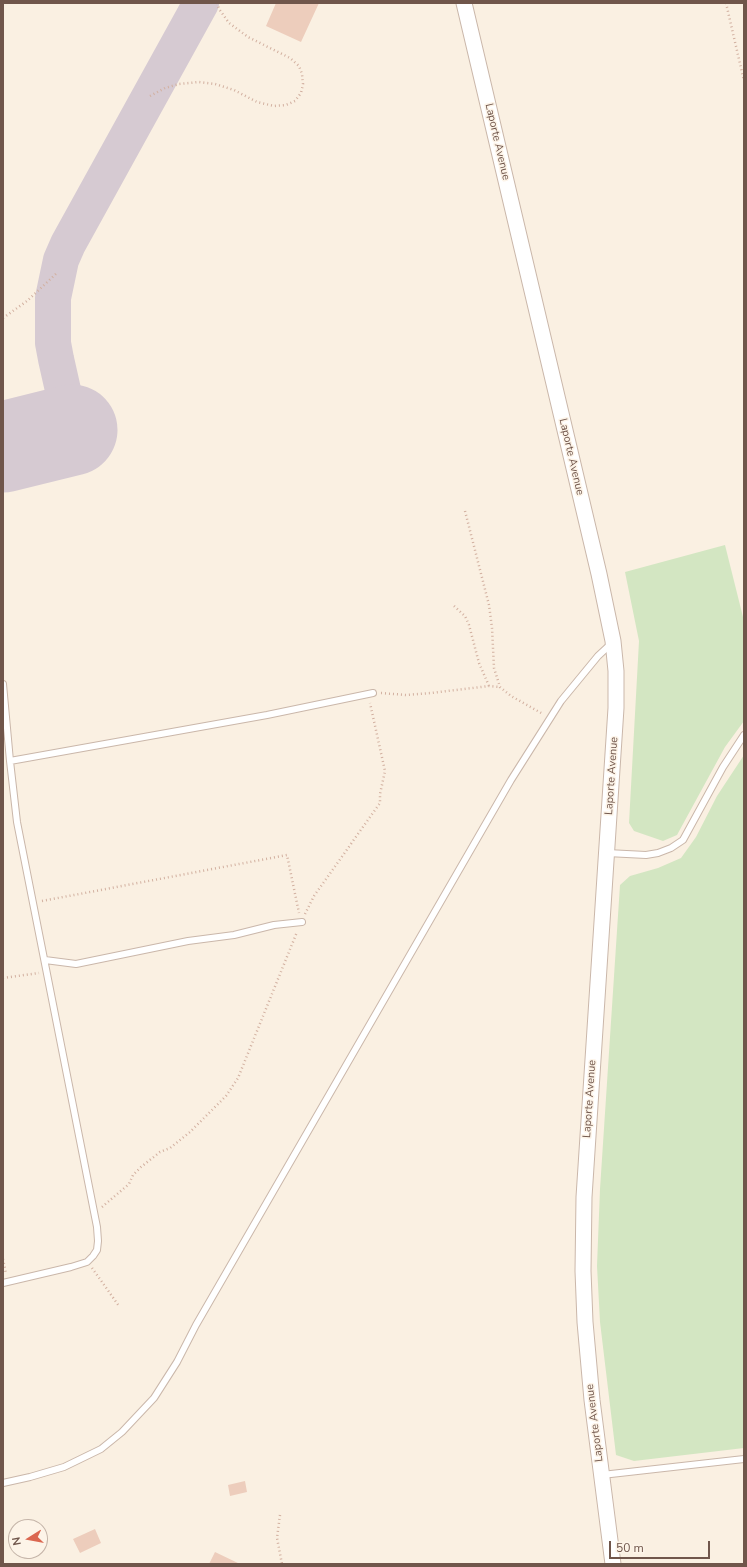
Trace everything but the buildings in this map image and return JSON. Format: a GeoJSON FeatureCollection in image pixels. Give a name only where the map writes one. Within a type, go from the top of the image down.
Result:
{"type":"FeatureCollection","features":[{"type":"Feature","properties":{"kind":"street","name":"Laporte Avenue"},"geometry":{"type":"LineString","coordinates":[[464,3],[596,559],[613,642],[616,671],[616,708],[584,1197],[583,1271],[590,1378],[614,1564]]}},
{"type":"Feature","properties":{"kind":"lane"},"geometry":{"type":"LineString","coordinates":[[3,1483],[64,1467],[101,1449],[122,1432],[154,1398],[177,1362],[196,1325],[507,787],[561,701],[598,656],[613,642]]}},
{"type":"Feature","properties":{"kind":"lane"},"geometry":{"type":"LineString","coordinates":[[3,684],[17,822],[34,902],[98,1241],[97,1250],[87,1262],[5,1283]]}},
{"type":"Feature","properties":{"kind":"lane"},"geometry":{"type":"LineString","coordinates":[[10,762],[267,715],[371,694]]}},
{"type":"Feature","properties":{"kind":"lane"},"geometry":{"type":"LineString","coordinates":[[607,853],[646,855],[658,853],[671,848],[683,840],[723,767],[744,735]]}},
{"type":"Feature","properties":{"kind":"lane"},"geometry":{"type":"LineString","coordinates":[[45,960],[76,964],[188,942],[234,935],[274,925],[302,922]]}},
{"type":"Feature","properties":{"kind":"lane"},"geometry":{"type":"LineString","coordinates":[[602,1475],[744,1459]]}},
{"type":"Feature","properties":{"kind":"lane"},"geometry":{"type":"LineString","coordinates":[[3,1480],[12,1481]]}},
{"type":"Feature","properties":{"kind":"path"},"geometry":{"type":"LineString","coordinates":[[150,96],[165,88],[179,84],[199,82],[215,84],[234,90],[257,102],[274,106],[286,105],[295,100],[301,93],[302,79],[299,66],[290,58],[248,37],[229,23],[216,3]]}},
{"type":"Feature","properties":{"kind":"path"},"geometry":{"type":"LineString","coordinates":[[726,3],[744,81]]}},
{"type":"Feature","properties":{"kind":"path"},"geometry":{"type":"LineString","coordinates":[[3,318],[27,301],[58,272]]}},
{"type":"Feature","properties":{"kind":"path"},"geometry":{"type":"LineString","coordinates":[[465,511],[489,605],[494,668],[500,687],[525,705],[550,718]]}},
{"type":"Feature","properties":{"kind":"path"},"geometry":{"type":"LineString","coordinates":[[454,606],[465,616],[469,625],[479,663],[489,686]]}},
{"type":"Feature","properties":{"kind":"path"},"geometry":{"type":"LineString","coordinates":[[94,1214],[129,1184],[133,1175],[141,1167],[160,1152],[170,1148],[190,1132],[226,1096],[238,1078],[314,896],[380,803],[380,794],[385,771],[371,694],[425,694],[489,686],[500,687]]}},
{"type":"Feature","properties":{"kind":"path"},"geometry":{"type":"LineString","coordinates":[[34,902],[287,855],[302,922]]}},
{"type":"Feature","properties":{"kind":"path"},"geometry":{"type":"LineString","coordinates":[[3,978],[47,972]]}},
{"type":"Feature","properties":{"kind":"path"},"geometry":{"type":"LineString","coordinates":[[3,1259],[5,1283]]}},
{"type":"Feature","properties":{"kind":"path"},"geometry":{"type":"LineString","coordinates":[[87,1262],[119,1306]]}},
{"type":"Feature","properties":{"kind":"path"},"geometry":{"type":"LineString","coordinates":[[280,1514],[277,1538],[282,1564]]}},
{"type":"Feature","properties":{"kind":"green space"},"geometry":{"type":"Polygon","coordinates":[[[725,545],[744,621],[744,721],[725,747],[677,835],[663,841],[634,831],[629,823],[639,641],[625,572],[725,545]]]}},
{"type":"Feature","properties":{"kind":"green space"},"geometry":{"type":"Polygon","coordinates":[[[744,755],[744,1448],[634,1461],[616,1455],[600,1322],[597,1266],[600,1189],[620,885],[630,876],[658,868],[681,858],[696,837],[717,796],[744,755]]]}},
{"type":"Feature","properties":{"kind":"taxiway"},"geometry":{"type":"LineString","coordinates":[[72,430],[53,343],[53,298],[61,260],[68,244],[201,3]]}},
{"type":"Feature","properties":{"kind":"runway"},"geometry":{"type":"LineString","coordinates":[[3,447],[72,430]]}}]}
